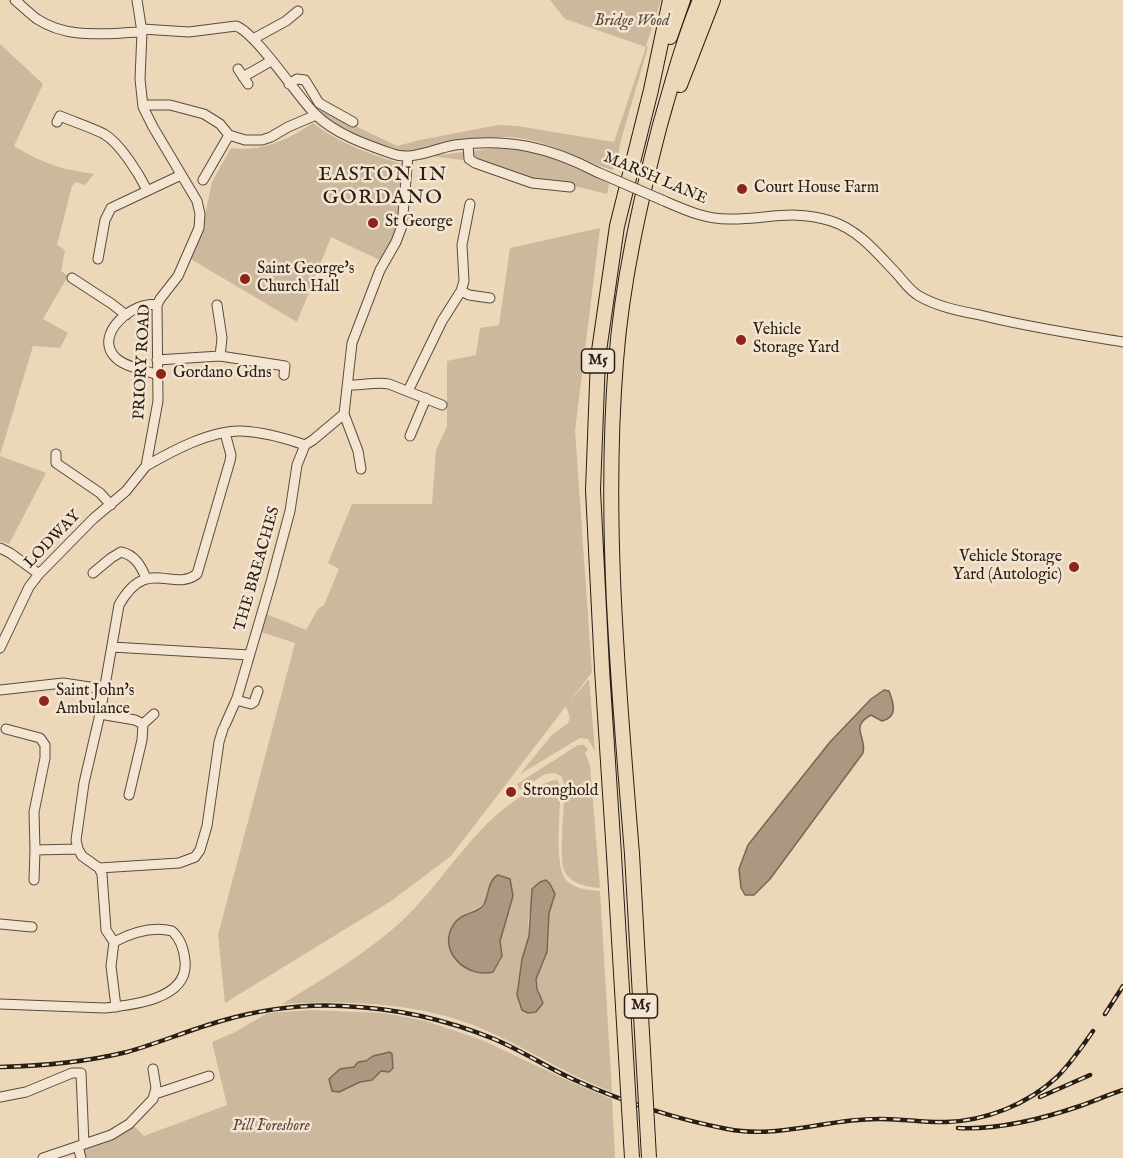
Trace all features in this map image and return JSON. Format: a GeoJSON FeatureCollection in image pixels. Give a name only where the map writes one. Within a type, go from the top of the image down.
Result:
{"type":"FeatureCollection","features":[{"type":"Feature","properties":{"kind":"highway","name":"M5"},"geometry":{"type":"LineString","coordinates":[[632,1158],[593,490],[598,358],[617,226],[651,90],[670,0]]}},
{"type":"Feature","properties":{"kind":"highway","name":"M5"},"geometry":{"type":"LineString","coordinates":[[651,90],[683,0]]}},
{"type":"Feature","properties":{"kind":"highway","name":"M5"},"geometry":{"type":"LineString","coordinates":[[649,1158],[632,854],[615,654],[611,495],[616,362],[621,310],[647,174],[690,25],[700,0]]}},
{"type":"Feature","properties":{"kind":"highway","name":"M5"},"geometry":{"type":"LineString","coordinates":[[647,174],[713,0]]}},
{"type":"Feature","properties":{"kind":"street"},"geometry":{"type":"LineString","coordinates":[[15,0],[36,18],[54,28],[74,34],[142,30],[189,32],[236,26],[253,39],[316,115],[337,130],[396,155],[408,156],[402,226],[381,270],[352,343],[344,414],[358,451],[361,469]]}},
{"type":"Feature","properties":{"kind":"street","name":"PRIORY ROAD"},"geometry":{"type":"LineString","coordinates":[[137,0],[142,30],[140,79],[143,105],[153,127],[200,207],[199,228],[178,276],[157,306],[157,415],[146,466]]}},
{"type":"Feature","properties":{"kind":"street"},"geometry":{"type":"LineString","coordinates":[[253,39],[286,21],[298,11]]}},
{"type":"Feature","properties":{"kind":"street"},"geometry":{"type":"LineString","coordinates":[[243,77],[271,61]]}},
{"type":"Feature","properties":{"kind":"street"},"geometry":{"type":"LineString","coordinates":[[289,84],[297,79],[305,80],[318,103],[351,119]]}},
{"type":"Feature","properties":{"kind":"street"},"geometry":{"type":"LineString","coordinates":[[143,105],[170,105],[204,114],[220,124],[229,135],[245,140],[262,140],[316,115]]}},
{"type":"Feature","properties":{"kind":"street"},"geometry":{"type":"LineString","coordinates":[[60,116],[111,139],[147,190]]}},
{"type":"Feature","properties":{"kind":"street"},"geometry":{"type":"LineString","coordinates":[[203,180],[229,135]]}},
{"type":"Feature","properties":{"kind":"street","name":"MARSH LANE"},"geometry":{"type":"LineString","coordinates":[[408,156],[454,145],[504,142],[535,146],[574,160],[692,213],[711,218],[731,219],[788,213],[831,221],[848,228],[866,240],[918,296],[948,308],[1025,326],[1123,342]]}},
{"type":"Feature","properties":{"kind":"street"},"geometry":{"type":"LineString","coordinates":[[468,144],[470,159],[475,164],[532,183],[570,187]]}},
{"type":"Feature","properties":{"kind":"street"},"geometry":{"type":"LineString","coordinates":[[97,259],[105,220],[111,208],[181,175]]}},
{"type":"Feature","properties":{"kind":"street"},"geometry":{"type":"LineString","coordinates":[[408,391],[451,315],[461,291],[464,282],[462,245],[472,211]]}},
{"type":"Feature","properties":{"kind":"street"},"geometry":{"type":"LineString","coordinates":[[72,279],[126,315]]}},
{"type":"Feature","properties":{"kind":"street"},"geometry":{"type":"LineString","coordinates":[[461,291],[484,294]]}},
{"type":"Feature","properties":{"kind":"street"},"geometry":{"type":"LineString","coordinates":[[157,306],[144,305],[126,315],[114,326],[110,336],[111,351],[115,358],[158,375]]}},
{"type":"Feature","properties":{"kind":"street"},"geometry":{"type":"LineString","coordinates":[[220,308],[222,338],[220,356]]}},
{"type":"Feature","properties":{"kind":"street"},"geometry":{"type":"LineString","coordinates":[[157,360],[220,356],[286,367]]}},
{"type":"Feature","properties":{"kind":"street"},"geometry":{"type":"LineString","coordinates":[[348,385],[381,382],[442,405]]}},
{"type":"Feature","properties":{"kind":"street"},"geometry":{"type":"LineString","coordinates":[[410,436],[426,398]]}},
{"type":"Feature","properties":{"kind":"street"},"geometry":{"type":"LineString","coordinates":[[146,466],[204,438],[225,433],[241,431],[273,436],[305,445],[344,414]]}},
{"type":"Feature","properties":{"kind":"street"},"geometry":{"type":"LineString","coordinates":[[116,1007],[111,966],[114,942],[106,930],[102,874],[99,868],[87,861],[78,849],[76,831],[84,783],[100,714],[119,605],[129,590],[146,578],[187,579],[195,576],[200,568],[230,461],[225,433]]}},
{"type":"Feature","properties":{"kind":"street","name":"THE BREACHES"},"geometry":{"type":"LineString","coordinates":[[99,868],[179,863],[195,857],[200,850],[207,826],[219,742],[236,700],[279,553],[290,511],[297,465],[305,445]]}},
{"type":"Feature","properties":{"kind":"street"},"geometry":{"type":"LineString","coordinates":[[54,461],[100,493],[111,505]]}},
{"type":"Feature","properties":{"kind":"street","name":"LODWAY"},"geometry":{"type":"LineString","coordinates":[[0,648],[29,587],[39,574],[93,519],[135,482],[146,466]]}},
{"type":"Feature","properties":{"kind":"street"},"geometry":{"type":"LineString","coordinates":[[0,548],[10,552],[39,574]]}},
{"type":"Feature","properties":{"kind":"street"},"geometry":{"type":"LineString","coordinates":[[93,573],[121,552],[136,560],[146,578]]}},
{"type":"Feature","properties":{"kind":"street"},"geometry":{"type":"LineString","coordinates":[[195,576],[201,584]]}},
{"type":"Feature","properties":{"kind":"street"},"geometry":{"type":"LineString","coordinates":[[112,647],[249,656]]}},
{"type":"Feature","properties":{"kind":"street"},"geometry":{"type":"LineString","coordinates":[[0,690],[63,683],[103,689]]}},
{"type":"Feature","properties":{"kind":"street"},"geometry":{"type":"LineString","coordinates":[[236,700],[251,704],[258,691]]}},
{"type":"Feature","properties":{"kind":"street"},"geometry":{"type":"LineString","coordinates":[[100,714],[135,720],[143,724]]}},
{"type":"Feature","properties":{"kind":"street"},"geometry":{"type":"LineString","coordinates":[[129,795],[142,740],[143,724],[154,714]]}},
{"type":"Feature","properties":{"kind":"street"},"geometry":{"type":"LineString","coordinates":[[12,733],[40,738],[45,745],[45,758],[34,812],[34,880]]}},
{"type":"Feature","properties":{"kind":"street"},"geometry":{"type":"LineString","coordinates":[[35,850],[78,849]]}},
{"type":"Feature","properties":{"kind":"street"},"geometry":{"type":"LineString","coordinates":[[0,924],[32,927]]}},
{"type":"Feature","properties":{"kind":"street"},"geometry":{"type":"LineString","coordinates":[[0,1004],[116,1007],[147,1001],[169,992],[183,979],[185,963],[180,941],[172,931],[165,929],[137,932],[114,942]]}},
{"type":"Feature","properties":{"kind":"street"},"geometry":{"type":"LineString","coordinates":[[43,1158],[63,1153],[115,1133],[129,1124],[150,1103],[155,1094],[153,1069]]}},
{"type":"Feature","properties":{"kind":"street"},"geometry":{"type":"LineString","coordinates":[[0,1097],[26,1092],[72,1073],[81,1073],[81,1158]]}},
{"type":"Feature","properties":{"kind":"street"},"geometry":{"type":"LineString","coordinates":[[155,1094],[192,1077],[209,1076]]}},
{"type":"Feature","properties":{"kind":"green space","name":"Bridge Wood"},"geometry":{"type":"Polygon","coordinates":[[[550,0],[661,0],[646,46],[648,47],[621,140],[616,166],[612,170],[536,141],[510,137],[480,139],[403,153],[394,152],[338,128],[318,114],[322,110],[397,146],[498,125],[614,142],[646,47],[565,19],[550,0]]]}},
{"type":"Feature","properties":{"kind":"green space"},"geometry":{"type":"Polygon","coordinates":[[[0,44],[43,84],[14,146],[52,165],[94,174],[85,185],[76,182],[72,186],[57,245],[65,250],[61,271],[68,276],[43,319],[68,333],[60,348],[33,346],[0,455],[0,44]]]}},
{"type":"Feature","properties":{"kind":"green space"},"geometry":{"type":"Polygon","coordinates":[[[313,123],[345,143],[402,164],[403,169],[398,229],[382,261],[331,237],[297,322],[189,258],[204,220],[212,182],[231,148],[254,148],[274,143],[294,135],[313,123]]]}},
{"type":"Feature","properties":{"kind":"green space"},"geometry":{"type":"Polygon","coordinates":[[[503,147],[531,150],[604,180],[609,184],[607,194],[570,185],[533,182],[476,162],[432,156],[503,147]]]}},
{"type":"Feature","properties":{"kind":"green space"},"geometry":{"type":"Polygon","coordinates":[[[600,228],[575,431],[592,672],[568,704],[589,679],[595,751],[588,739],[580,738],[520,774],[551,736],[568,723],[570,718],[566,706],[451,856],[391,901],[225,1003],[218,935],[295,643],[261,632],[266,614],[306,630],[318,609],[324,605],[339,569],[328,563],[352,504],[432,504],[436,450],[447,427],[447,361],[476,355],[480,328],[499,325],[510,248],[600,228]]]}},
{"type":"Feature","properties":{"kind":"green space"},"geometry":{"type":"Polygon","coordinates":[[[0,456],[46,473],[9,544],[0,541],[0,456]]]}},
{"type":"Feature","properties":{"kind":"green space"},"geometry":{"type":"Polygon","coordinates":[[[578,745],[584,745],[588,749],[585,753],[590,765],[600,888],[575,882],[564,870],[562,844],[565,789],[562,777],[555,773],[545,774],[520,790],[517,784],[578,745]]]}},
{"type":"Feature","properties":{"kind":"green space"},"geometry":{"type":"Polygon","coordinates":[[[557,780],[561,788],[559,850],[562,873],[573,885],[600,891],[612,1092],[476,1026],[453,1018],[380,1004],[331,1002],[282,1004],[375,944],[419,903],[497,814],[541,785],[557,780]],[[493,878],[483,904],[467,913],[466,969],[491,973],[501,960],[500,941],[513,896],[508,878],[493,878]],[[550,884],[531,893],[528,940],[519,975],[518,999],[520,1007],[531,1013],[538,1010],[539,993],[536,979],[548,949],[549,913],[554,896],[550,884]]]}},
{"type":"Feature","properties":{"kind":"green space","name":"Pill Foreshore"},"geometry":{"type":"Polygon","coordinates":[[[311,1010],[384,1013],[426,1021],[482,1040],[612,1099],[615,1158],[85,1158],[84,1149],[118,1137],[134,1126],[144,1136],[227,1105],[212,1042],[268,1013],[311,1010]],[[381,1054],[358,1062],[354,1067],[340,1070],[334,1092],[373,1078],[381,1071],[387,1072],[393,1066],[393,1058],[381,1054]]]}},
{"type":"Feature","properties":{"kind":"shaded area"},"geometry":{"type":"Polygon","coordinates":[[[884,690],[889,691],[892,701],[891,716],[882,721],[871,715],[865,719],[860,728],[863,753],[770,879],[754,895],[745,895],[741,888],[739,869],[748,845],[830,742],[871,699],[884,690]]]}},
{"type":"Feature","properties":{"kind":"shaded area"},"geometry":{"type":"Polygon","coordinates":[[[498,875],[510,879],[513,896],[500,941],[502,956],[493,972],[473,971],[464,967],[451,952],[449,934],[457,920],[482,907],[492,880],[498,875]]]}},
{"type":"Feature","properties":{"kind":"shaded area"},"geometry":{"type":"Polygon","coordinates":[[[546,880],[555,894],[549,913],[547,952],[536,979],[537,989],[543,1003],[536,1012],[528,1013],[522,1010],[517,995],[522,959],[529,936],[532,889],[546,880]]]}},
{"type":"Feature","properties":{"kind":"shaded area"},"geometry":{"type":"Polygon","coordinates":[[[390,1052],[393,1068],[389,1072],[381,1071],[372,1080],[360,1082],[339,1092],[332,1091],[329,1079],[340,1069],[354,1067],[358,1062],[390,1052]]]}},
{"type":"Feature","properties":{"kind":"railway"},"geometry":{"type":"LineString","coordinates":[[1105,1014],[1123,986]]}},
{"type":"Feature","properties":{"kind":"railway"},"geometry":{"type":"LineString","coordinates":[[0,1067],[64,1063],[127,1052],[197,1028],[265,1011],[312,1006],[362,1007],[420,1016],[476,1032],[505,1044],[577,1081],[650,1109],[727,1129],[765,1132],[858,1120],[961,1121],[991,1114],[1020,1103],[1046,1087],[1067,1066],[1093,1031]]}},
{"type":"Feature","properties":{"kind":"railway"},"geometry":{"type":"LineString","coordinates":[[1040,1097],[1090,1075]]}},
{"type":"Feature","properties":{"kind":"railway"},"geometry":{"type":"LineString","coordinates":[[958,1128],[989,1127],[1035,1119],[1123,1090]]}},
{"type":"Feature","properties":{"kind":"place","name":"Court House Farm"},"geometry":{"type":"Point","coordinates":[742,189]}},
{"type":"Feature","properties":{"kind":"place","name":"St George"},"geometry":{"type":"Point","coordinates":[373,223]}},
{"type":"Feature","properties":{"kind":"place","name":"Saint George's Church Hall"},"geometry":{"type":"Point","coordinates":[245,279]}},
{"type":"Feature","properties":{"kind":"place","name":"Vehicle Storage Yard"},"geometry":{"type":"Point","coordinates":[741,340]}},
{"type":"Feature","properties":{"kind":"place","name":"Gordano Gdns"},"geometry":{"type":"Point","coordinates":[161,374]}},
{"type":"Feature","properties":{"kind":"place","name":"Vehicle Storage Yard (Autologic)"},"geometry":{"type":"Point","coordinates":[1074,567]}},
{"type":"Feature","properties":{"kind":"place","name":"Saint John's Ambulance"},"geometry":{"type":"Point","coordinates":[44,701]}},
{"type":"Feature","properties":{"kind":"place","name":"Stronghold"},"geometry":{"type":"Point","coordinates":[511,792]}},
{"type":"Feature","properties":{"kind":"district","name":"EASTON IN GORDANO"},"geometry":{"type":"Point","coordinates":[383,188]}}]}
